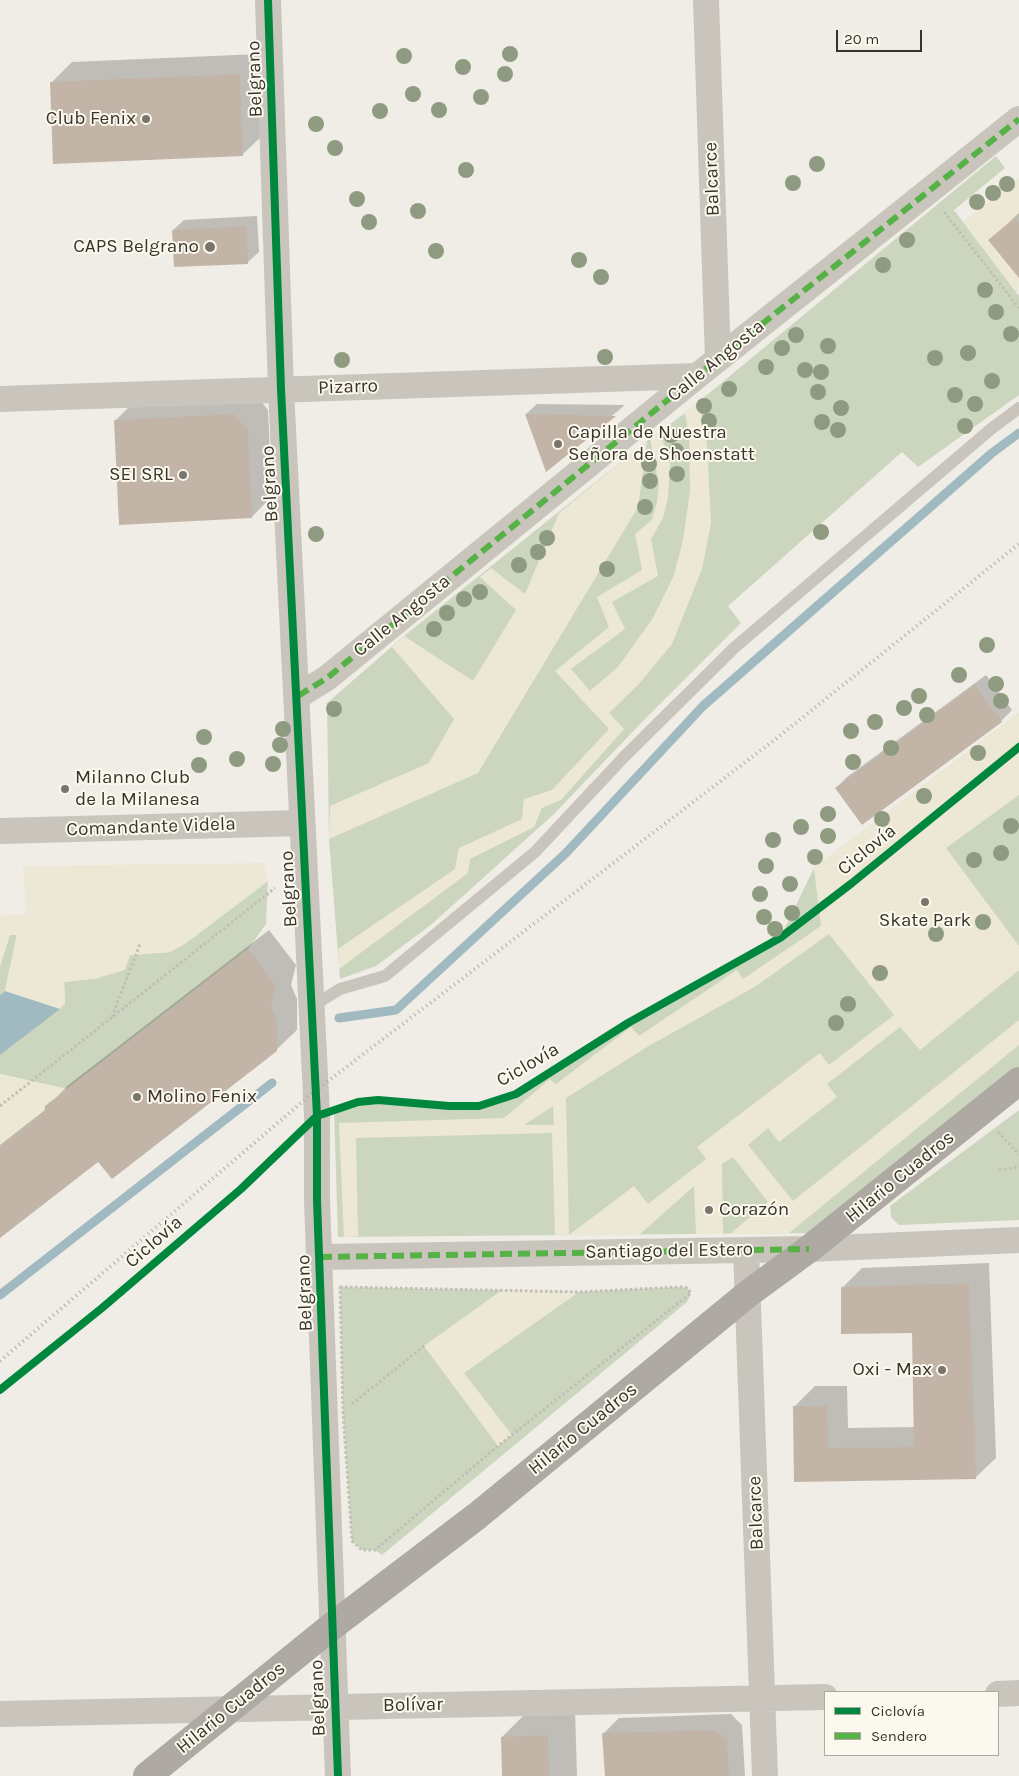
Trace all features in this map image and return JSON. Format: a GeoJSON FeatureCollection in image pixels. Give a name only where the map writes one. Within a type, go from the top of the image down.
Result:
{"type":"FeatureCollection","features":[{"type":"Feature","properties":{"kind":"main road","name":"Hilario Cuadros"},"geometry":{"type":"LineString","coordinates":[[147,1776],[331,1627],[477,1516],[749,1294],[809,1249],[1019,1081]]}},
{"type":"Feature","properties":{"kind":"street","name":"Belgrano"},"geometry":{"type":"LineString","coordinates":[[268,0],[281,389],[298,696],[302,823],[317,1116],[317,1200],[331,1627],[338,1776]]}},
{"type":"Feature","properties":{"kind":"street","name":"Balcarce"},"geometry":{"type":"LineString","coordinates":[[706,0],[718,359]]}},
{"type":"Feature","properties":{"kind":"street","name":"Calle Angosta"},"geometry":{"type":"LineString","coordinates":[[298,696],[327,678],[718,359],[1019,119]]}},
{"type":"Feature","properties":{"kind":"street","name":"Pizarro"},"geometry":{"type":"LineString","coordinates":[[0,399],[697,376]]}},
{"type":"Feature","properties":{"kind":"street","name":"Comandante Videla"},"geometry":{"type":"LineString","coordinates":[[0,831],[302,823]]}},
{"type":"Feature","properties":{"kind":"street","name":"Santiago del Estero"},"geometry":{"type":"LineString","coordinates":[[320,1257],[809,1249],[1019,1240]]}},
{"type":"Feature","properties":{"kind":"street","name":"Balcarce"},"geometry":{"type":"LineString","coordinates":[[746,1250],[765,1776]]}},
{"type":"Feature","properties":{"kind":"street"},"geometry":{"type":"LineString","coordinates":[[999,1694],[1019,1693]]}},
{"type":"Feature","properties":{"kind":"street","name":"Bolívar"},"geometry":{"type":"LineString","coordinates":[[0,1714],[824,1697]]}},
{"type":"Feature","properties":{"kind":"lane"},"geometry":{"type":"LineString","coordinates":[[311,1007],[340,989],[385,976],[534,852],[624,757],[734,648],[992,428],[1019,408]]}},
{"type":"Feature","properties":{"kind":"path"},"geometry":{"type":"LineString","coordinates":[[942,210],[1019,308]]}},
{"type":"Feature","properties":{"kind":"path"},"geometry":{"type":"LineString","coordinates":[[0,1106],[275,888]]}},
{"type":"Feature","properties":{"kind":"path"},"geometry":{"type":"LineString","coordinates":[[112,1018],[140,944]]}},
{"type":"Feature","properties":{"kind":"path"},"geometry":{"type":"LineString","coordinates":[[1002,1136],[1019,1154]]}},
{"type":"Feature","properties":{"kind":"path"},"geometry":{"type":"LineString","coordinates":[[999,1170],[1019,1167]]}},
{"type":"Feature","properties":{"kind":"path"},"geometry":{"type":"LineString","coordinates":[[340,1287],[579,1292],[680,1287],[687,1288],[691,1293],[498,1446],[375,1550],[362,1550],[352,1542],[343,1412],[340,1287]]}},
{"type":"Feature","properties":{"kind":"path"},"geometry":{"type":"LineString","coordinates":[[343,1412],[424,1346]]}},
{"type":"Feature","properties":{"kind":"green space"},"geometry":{"type":"Polygon","coordinates":[[[996,156],[1005,168],[954,210],[1019,295],[1019,395],[918,467],[902,452],[728,606],[741,623],[554,814],[432,924],[376,966],[340,979],[329,839],[327,703],[404,636],[647,441],[685,413],[996,156]]]}},
{"type":"Feature","properties":{"kind":"green space"},"geometry":{"type":"Polygon","coordinates":[[[1019,713],[1019,1067],[810,1233],[338,1237],[334,1109],[378,1100],[479,1106],[516,1094],[628,1023],[780,938],[814,868],[1019,713]]]}},
{"type":"Feature","properties":{"kind":"green space"},"geometry":{"type":"Polygon","coordinates":[[[268,881],[266,924],[248,949],[67,1089],[0,1074],[0,1055],[65,1003],[64,982],[98,978],[129,955],[170,952],[186,943],[268,881]]]}},
{"type":"Feature","properties":{"kind":"green space"},"geometry":{"type":"Polygon","coordinates":[[[10,934],[17,934],[5,991],[0,995],[0,966],[10,934]]]}},
{"type":"Feature","properties":{"kind":"green space"},"geometry":{"type":"Polygon","coordinates":[[[1019,1110],[1019,1220],[899,1225],[891,1217],[890,1206],[1019,1110]]]}},
{"type":"Feature","properties":{"kind":"green space"},"geometry":{"type":"Polygon","coordinates":[[[340,1287],[579,1292],[680,1287],[687,1288],[691,1293],[687,1302],[382,1555],[375,1550],[362,1550],[352,1541],[343,1412],[340,1287]]]}},
{"type":"Feature","properties":{"kind":"shaded area"},"geometry":{"type":"Polygon","coordinates":[[[1019,178],[1019,216],[989,240],[1019,278],[1018,295],[963,222],[1019,178]]]}},
{"type":"Feature","properties":{"kind":"shaded area"},"geometry":{"type":"Polygon","coordinates":[[[699,400],[707,444],[711,523],[702,569],[672,644],[639,684],[609,713],[624,729],[561,800],[542,808],[534,827],[470,859],[468,873],[339,969],[338,949],[455,869],[459,848],[522,819],[524,799],[552,790],[609,729],[555,671],[609,627],[597,597],[642,570],[635,534],[652,520],[657,502],[659,485],[650,438],[660,431],[670,464],[668,497],[663,518],[651,539],[658,576],[612,602],[625,629],[571,669],[590,691],[618,667],[653,618],[674,575],[683,540],[690,491],[689,436],[685,413],[699,400]]]}},
{"type":"Feature","properties":{"kind":"shaded area"},"geometry":{"type":"Polygon","coordinates":[[[647,441],[638,507],[478,773],[329,839],[330,806],[429,763],[454,719],[392,647],[404,636],[473,681],[516,610],[480,577],[491,568],[525,594],[559,513],[647,441]]]}},
{"type":"Feature","properties":{"kind":"shaded area"},"geometry":{"type":"Polygon","coordinates":[[[1019,713],[1019,795],[946,848],[1019,946],[1019,970],[920,1050],[900,1027],[827,1084],[837,1097],[779,1142],[768,1128],[748,1145],[793,1201],[1019,1020],[1019,1045],[789,1233],[730,1234],[768,1202],[733,1157],[722,1164],[723,1234],[696,1234],[694,1186],[639,1235],[555,1236],[552,1133],[356,1138],[358,1236],[344,1237],[339,1123],[504,1118],[550,1079],[556,1084],[631,1027],[639,1036],[737,970],[743,979],[821,926],[814,868],[1019,713]],[[829,934],[756,986],[647,1047],[566,1098],[569,1235],[634,1186],[648,1204],[706,1159],[697,1147],[820,1053],[829,1065],[894,1015],[829,934]],[[553,1106],[524,1125],[554,1125],[553,1106]]]}},
{"type":"Feature","properties":{"kind":"shaded area"},"geometry":{"type":"Polygon","coordinates":[[[264,863],[268,881],[186,943],[170,952],[130,955],[125,970],[98,978],[64,982],[65,1003],[60,1009],[5,991],[17,935],[10,935],[0,966],[0,916],[26,914],[23,866],[264,863]]]}},
{"type":"Feature","properties":{"kind":"shaded area"},"geometry":{"type":"Polygon","coordinates":[[[0,1074],[67,1089],[46,1106],[44,1114],[0,1148],[0,1074]]]}},
{"type":"Feature","properties":{"kind":"shaded area"},"geometry":{"type":"Polygon","coordinates":[[[502,1290],[579,1292],[464,1373],[512,1435],[498,1446],[424,1346],[502,1290]]]}},
{"type":"Feature","properties":{"kind":"water"},"geometry":{"type":"Polygon","coordinates":[[[5,991],[60,1009],[0,1055],[0,995],[5,991]]]}},
{"type":"Feature","properties":{"kind":"building","name":"Club Fenix"},"geometry":{"type":"Polygon","coordinates":[[[240,74],[243,156],[53,164],[50,82],[240,74]]]}},
{"type":"Feature","properties":{"kind":"building"},"geometry":{"type":"Polygon","coordinates":[[[1015,218],[1019,223],[1019,278],[988,240],[1015,218]]]}},
{"type":"Feature","properties":{"kind":"building","name":"CAPS Belgrano"},"geometry":{"type":"Polygon","coordinates":[[[247,226],[248,264],[174,267],[172,230],[247,226]]]}},
{"type":"Feature","properties":{"kind":"building","name":"SEI SRL"},"geometry":{"type":"Polygon","coordinates":[[[234,414],[248,431],[252,518],[119,525],[114,420],[234,414]]]}},
{"type":"Feature","properties":{"kind":"building","name":"Capilla de Nuestra Señora de Shoenstatt"},"geometry":{"type":"Polygon","coordinates":[[[525,414],[616,416],[546,472],[525,414]]]}},
{"type":"Feature","properties":{"kind":"building"},"geometry":{"type":"Polygon","coordinates":[[[975,685],[1002,722],[862,825],[835,788],[975,685]]]}},
{"type":"Feature","properties":{"kind":"building","name":"Molino Fenix"},"geometry":{"type":"Polygon","coordinates":[[[248,949],[276,986],[271,1006],[277,1020],[277,1051],[112,1179],[98,1162],[0,1238],[0,1148],[44,1114],[45,1106],[248,949]]]}},
{"type":"Feature","properties":{"kind":"building","name":"Oxi - Max"},"geometry":{"type":"Polygon","coordinates":[[[969,1283],[976,1479],[794,1482],[793,1406],[827,1406],[828,1448],[914,1447],[912,1333],[841,1334],[841,1287],[969,1283]]]}},
{"type":"Feature","properties":{"kind":"building"},"geometry":{"type":"Polygon","coordinates":[[[715,1730],[727,1741],[729,1776],[605,1776],[602,1733],[715,1730]]]}},
{"type":"Feature","properties":{"kind":"building"},"geometry":{"type":"Polygon","coordinates":[[[548,1735],[549,1776],[502,1776],[501,1737],[548,1735]]]}},
{"type":"Feature","properties":{"kind":"waterway"},"geometry":{"type":"LineString","coordinates":[[339,1018],[396,1010],[566,853],[703,706],[992,453],[1019,433]]}},
{"type":"Feature","properties":{"kind":"waterway"},"geometry":{"type":"LineString","coordinates":[[0,1295],[272,1083]]}},
{"type":"Feature","properties":{"kind":"railway"},"geometry":{"type":"LineString","coordinates":[[0,1361],[315,1091],[777,738],[1019,544]]}},
{"type":"Feature","properties":{"kind":"marked path"},"geometry":{"type":"LineString","coordinates":[[298,696],[327,678],[697,376],[1019,119]]}},
{"type":"Feature","properties":{"kind":"marked path"},"geometry":{"type":"LineString","coordinates":[[320,1257],[809,1249]]}},
{"type":"Feature","properties":{"kind":"cycle path"},"geometry":{"type":"LineString","coordinates":[[268,0],[281,389],[317,1116],[317,1200],[338,1776]]}},
{"type":"Feature","properties":{"kind":"cycle path","name":"Ciclovía"},"geometry":{"type":"LineString","coordinates":[[0,1390],[102,1308],[241,1189],[317,1116],[358,1102],[378,1100],[449,1106],[479,1106],[516,1094],[628,1023],[780,938],[852,883],[1019,747]]}},
{"type":"Feature","properties":{"kind":"place","name":"Club Fenix"},"geometry":{"type":"Point","coordinates":[146,119]}},
{"type":"Feature","properties":{"kind":"place","name":"CAPS Belgrano"},"geometry":{"type":"Point","coordinates":[210,247]}},
{"type":"Feature","properties":{"kind":"place","name":"Capilla de Nuestra Señora de Shoenstatt"},"geometry":{"type":"Point","coordinates":[558,444]}},
{"type":"Feature","properties":{"kind":"place","name":"SEI SRL"},"geometry":{"type":"Point","coordinates":[183,475]}},
{"type":"Feature","properties":{"kind":"place","name":"Milanno Club de la Milanesa"},"geometry":{"type":"Point","coordinates":[65,789]}},
{"type":"Feature","properties":{"kind":"place","name":"Skate Park"},"geometry":{"type":"Point","coordinates":[925,902]}},
{"type":"Feature","properties":{"kind":"place","name":"Molino Fenix"},"geometry":{"type":"Point","coordinates":[137,1097]}},
{"type":"Feature","properties":{"kind":"place","name":"Corazón"},"geometry":{"type":"Point","coordinates":[709,1210]}},
{"type":"Feature","properties":{"kind":"place","name":"Oxi - Max"},"geometry":{"type":"Point","coordinates":[942,1370]}}]}
